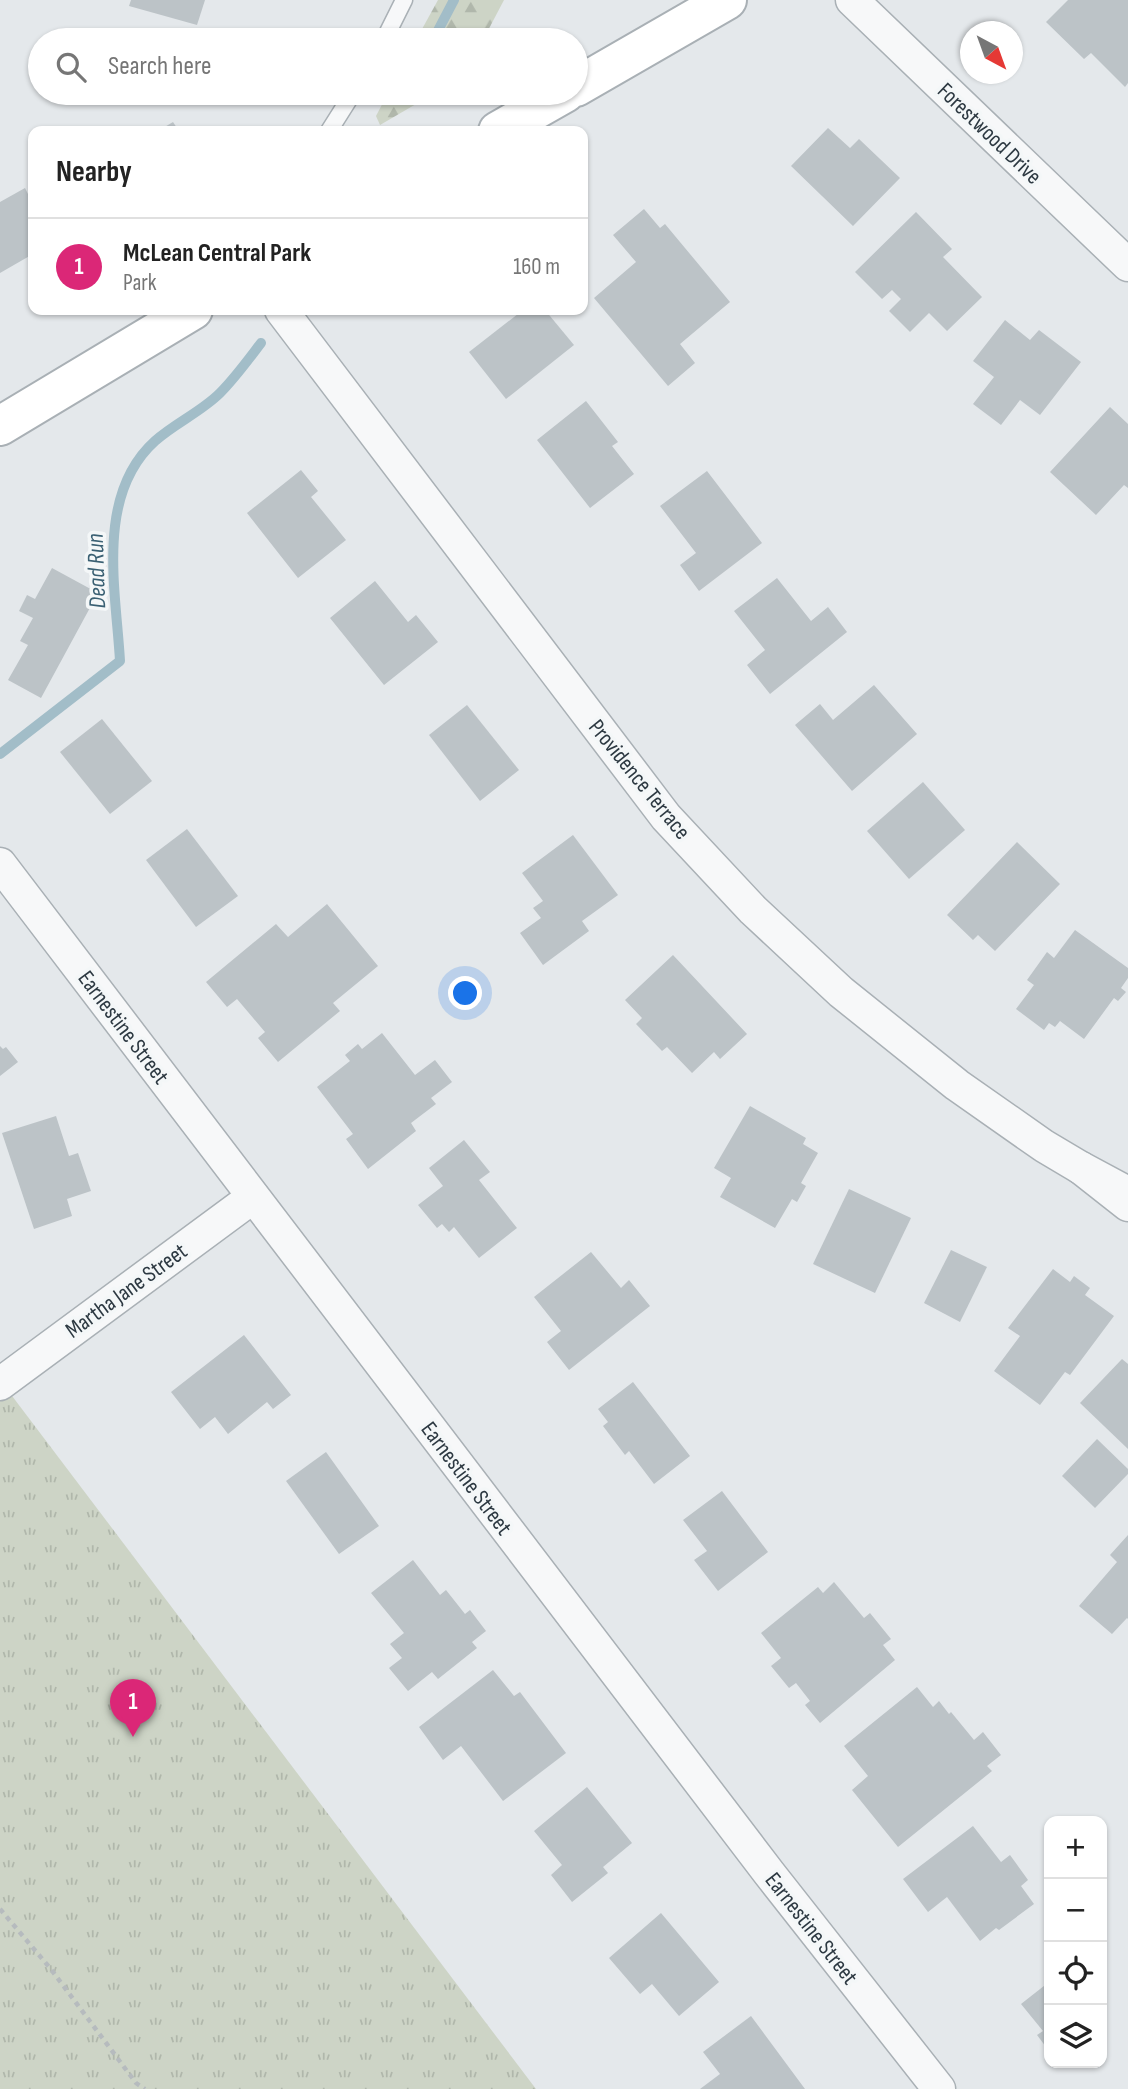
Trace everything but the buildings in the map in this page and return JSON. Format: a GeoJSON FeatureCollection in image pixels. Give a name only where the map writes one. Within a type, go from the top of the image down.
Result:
{"type":"FeatureCollection","features":[{"type":"Feature","properties":{"kind":"main road"},"geometry":{"type":"LineString","coordinates":[[588,80],[727,0]]}},
{"type":"Feature","properties":{"kind":"main road"},"geometry":{"type":"LineString","coordinates":[[507,126],[544,105]]}},
{"type":"Feature","properties":{"kind":"main road"},"geometry":{"type":"LineString","coordinates":[[0,426],[185,315]]}},
{"type":"Feature","properties":{"kind":"street","name":"Forestwood Drive"},"geometry":{"type":"LineString","coordinates":[[852,0],[1128,265]]}},
{"type":"Feature","properties":{"kind":"street","name":"Providence Terrace"},"geometry":{"type":"LineString","coordinates":[[285,315],[667,817],[736,891],[841,992],[936,1068],[1044,1146],[1128,1193]]}},
{"type":"Feature","properties":{"kind":"street","name":"Earnestine Street"},"geometry":{"type":"LineString","coordinates":[[0,864],[769,1873],[939,2089]]}},
{"type":"Feature","properties":{"kind":"street","name":"Providence Terrace"},"geometry":{"type":"LineString","coordinates":[[1081,1168],[1128,1205]]}},
{"type":"Feature","properties":{"kind":"street","name":"Martha Jane Street"},"geometry":{"type":"LineString","coordinates":[[0,1384],[253,1196]]}},
{"type":"Feature","properties":{"kind":"lane"},"geometry":{"type":"LineString","coordinates":[[390,28],[404,0]]}},
{"type":"Feature","properties":{"kind":"lane"},"geometry":{"type":"LineString","coordinates":[[333,126],[346,105]]}},
{"type":"Feature","properties":{"kind":"path"},"geometry":{"type":"LineString","coordinates":[[0,1909],[50,1968],[136,2083],[145,2089]]}},
{"type":"Feature","properties":{"kind":"green space"},"geometry":{"type":"Polygon","coordinates":[[[438,0],[504,0],[489,28],[423,28],[438,0]]]}},
{"type":"Feature","properties":{"kind":"green space"},"geometry":{"type":"Polygon","coordinates":[[[382,105],[414,105],[380,125],[376,116],[382,105]]]}},
{"type":"Feature","properties":{"kind":"green space"},"geometry":{"type":"Polygon","coordinates":[[[0,1380],[536,2089],[0,2089],[0,1380]]]}},
{"type":"Feature","properties":{"kind":"waterway","name":"Dead Run"},"geometry":{"type":"LineString","coordinates":[[439,28],[454,0]]}},
{"type":"Feature","properties":{"kind":"waterway","name":"Dead Run"},"geometry":{"type":"LineString","coordinates":[[0,754],[120,661],[113,574],[117,516],[124,488],[136,463],[155,441],[220,393],[261,343]]}},
{"type":"Feature","properties":{"kind":"place","name":"McLean Central Park"},"geometry":{"type":"Point","coordinates":[133,1737]}}]}
